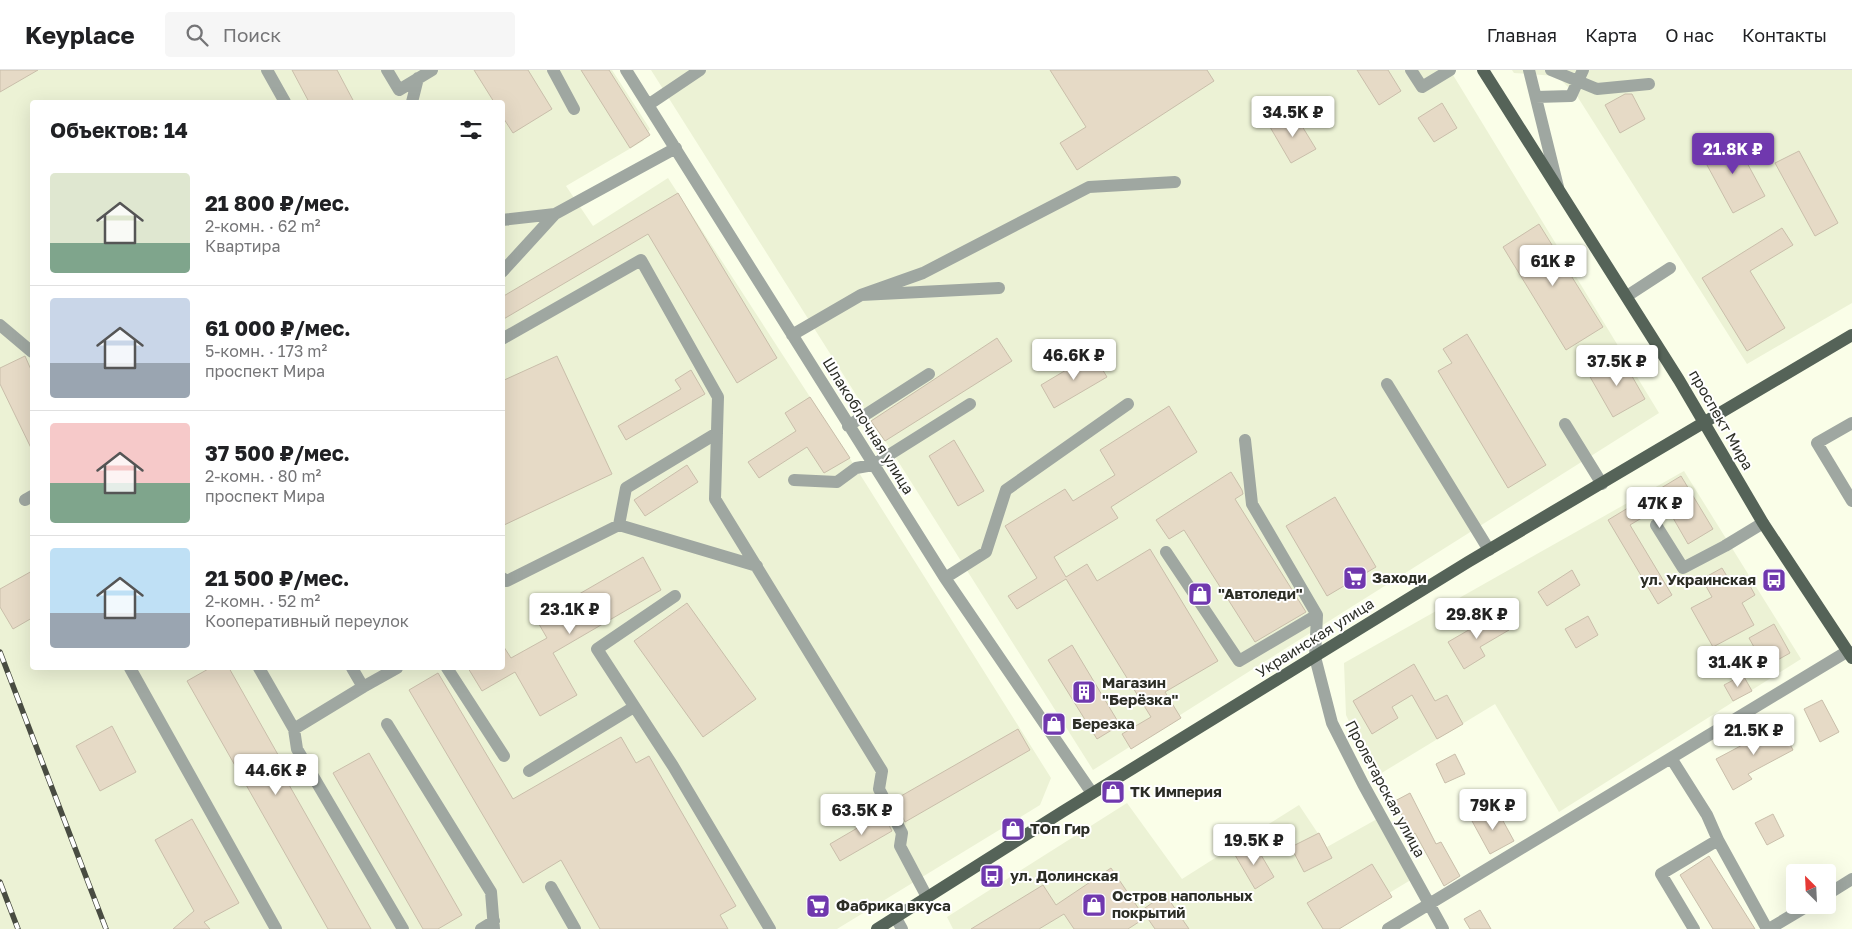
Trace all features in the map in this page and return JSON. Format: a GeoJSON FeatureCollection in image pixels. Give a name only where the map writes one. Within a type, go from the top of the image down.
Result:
{"type":"FeatureCollection","features":[{"type":"Feature","properties":{"kind":"main road","name":"проспект Мира"},"geometry":{"type":"LineString","coordinates":[[1483,70],[1627,296],[1705,423],[1763,523],[1850,654]]}},
{"type":"Feature","properties":{"kind":"main road","name":"Украинская улица"},"geometry":{"type":"LineString","coordinates":[[877,929],[899,923],[927,897],[1092,793],[1489,550],[1852,335]]}},
{"type":"Feature","properties":{"kind":"street"},"geometry":{"type":"LineString","coordinates":[[267,70],[284,100]]}},
{"type":"Feature","properties":{"kind":"street"},"geometry":{"type":"LineString","coordinates":[[387,70],[400,90],[432,70]]}},
{"type":"Feature","properties":{"kind":"street"},"geometry":{"type":"LineString","coordinates":[[553,70],[574,109]]}},
{"type":"Feature","properties":{"kind":"street","name":"Шлакоблочная улица"},"geometry":{"type":"LineString","coordinates":[[626,70],[945,578],[1092,793]]}},
{"type":"Feature","properties":{"kind":"street"},"geometry":{"type":"LineString","coordinates":[[648,105],[700,70]]}},
{"type":"Feature","properties":{"kind":"street"},"geometry":{"type":"LineString","coordinates":[[1410,70],[1422,87],[1450,70]]}},
{"type":"Feature","properties":{"kind":"street"},"geometry":{"type":"LineString","coordinates":[[1529,70],[1558,187]]}},
{"type":"Feature","properties":{"kind":"street"},"geometry":{"type":"LineString","coordinates":[[1551,70],[1581,76],[1597,89],[1649,84]]}},
{"type":"Feature","properties":{"kind":"street"},"geometry":{"type":"LineString","coordinates":[[1536,97],[1571,96],[1581,76]]}},
{"type":"Feature","properties":{"kind":"street"},"geometry":{"type":"LineString","coordinates":[[412,100],[418,78]]}},
{"type":"Feature","properties":{"kind":"street"},"geometry":{"type":"LineString","coordinates":[[505,269],[555,214],[676,148]]}},
{"type":"Feature","properties":{"kind":"street"},"geometry":{"type":"LineString","coordinates":[[792,336],[861,295],[923,273],[1089,187],[1175,182]]}},
{"type":"Feature","properties":{"kind":"street"},"geometry":{"type":"LineString","coordinates":[[505,220],[555,214]]}},
{"type":"Feature","properties":{"kind":"street"},"geometry":{"type":"LineString","coordinates":[[505,337],[641,260],[718,397],[715,499],[882,771],[879,789],[902,834],[900,846],[927,897]]}},
{"type":"Feature","properties":{"kind":"street"},"geometry":{"type":"LineString","coordinates":[[1627,296],[1670,268]]}},
{"type":"Feature","properties":{"kind":"street"},"geometry":{"type":"LineString","coordinates":[[861,295],[998,288]]}},
{"type":"Feature","properties":{"kind":"street"},"geometry":{"type":"LineString","coordinates":[[0,325],[30,350]]}},
{"type":"Feature","properties":{"kind":"street"},"geometry":{"type":"LineString","coordinates":[[848,426],[929,374]]}},
{"type":"Feature","properties":{"kind":"street"},"geometry":{"type":"LineString","coordinates":[[1387,384],[1489,550]]}},
{"type":"Feature","properties":{"kind":"street"},"geometry":{"type":"LineString","coordinates":[[794,480],[837,482],[856,468],[873,465],[970,404]]}},
{"type":"Feature","properties":{"kind":"street"},"geometry":{"type":"LineString","coordinates":[[945,578],[986,552],[1006,490],[1128,404]]}},
{"type":"Feature","properties":{"kind":"street"},"geometry":{"type":"LineString","coordinates":[[1852,423],[1817,442],[1852,501]]}},
{"type":"Feature","properties":{"kind":"street"},"geometry":{"type":"LineString","coordinates":[[1565,424],[1602,484]]}},
{"type":"Feature","properties":{"kind":"street"},"geometry":{"type":"LineString","coordinates":[[619,525],[626,488],[717,433]]}},
{"type":"Feature","properties":{"kind":"street"},"geometry":{"type":"LineString","coordinates":[[1166,552],[1239,661],[1317,615],[1252,504],[1245,440]]}},
{"type":"Feature","properties":{"kind":"street"},"geometry":{"type":"LineString","coordinates":[[1656,525],[1682,568],[1725,546],[1763,523]]}},
{"type":"Feature","properties":{"kind":"street"},"geometry":{"type":"LineString","coordinates":[[505,580],[507,581],[619,525],[757,566]]}},
{"type":"Feature","properties":{"kind":"street"},"geometry":{"type":"LineString","coordinates":[[675,596],[597,649],[674,766],[770,929]]}},
{"type":"Feature","properties":{"kind":"street","name":"Пролетарская улица"},"geometry":{"type":"LineString","coordinates":[[1317,615],[1316,657],[1332,723],[1363,784],[1443,929]]}},
{"type":"Feature","properties":{"kind":"street"},"geometry":{"type":"LineString","coordinates":[[1388,929],[1671,758],[1850,654]]}},
{"type":"Feature","properties":{"kind":"street"},"geometry":{"type":"LineString","coordinates":[[131,670],[276,929]]}},
{"type":"Feature","properties":{"kind":"street"},"geometry":{"type":"LineString","coordinates":[[260,670],[294,729],[297,749],[403,929]]}},
{"type":"Feature","properties":{"kind":"street"},"geometry":{"type":"LineString","coordinates":[[353,670],[363,687]]}},
{"type":"Feature","properties":{"kind":"street"},"geometry":{"type":"LineString","coordinates":[[294,729],[393,670]]}},
{"type":"Feature","properties":{"kind":"street"},"geometry":{"type":"LineString","coordinates":[[448,670],[504,756]]}},
{"type":"Feature","properties":{"kind":"street"},"geometry":{"type":"LineString","coordinates":[[529,771],[634,706]]}},
{"type":"Feature","properties":{"kind":"street"},"geometry":{"type":"LineString","coordinates":[[387,724],[491,892],[494,925],[481,929]]}},
{"type":"Feature","properties":{"kind":"street"},"geometry":{"type":"LineString","coordinates":[[1671,758],[1707,815],[1718,840],[1768,929],[1794,914]]}},
{"type":"Feature","properties":{"kind":"street"},"geometry":{"type":"LineString","coordinates":[[1694,929],[1661,874],[1718,840]]}},
{"type":"Feature","properties":{"kind":"street"},"geometry":{"type":"LineString","coordinates":[[1836,889],[1852,879]]}},
{"type":"Feature","properties":{"kind":"street"},"geometry":{"type":"LineString","coordinates":[[551,887],[575,929]]}},
{"type":"Feature","properties":{"kind":"shaded area"},"geometry":{"type":"Polygon","coordinates":[[[0,70],[612,70],[650,129],[643,141],[566,186],[593,226],[668,178],[856,468],[1051,778],[1040,805],[837,929],[0,929],[0,70]]]}},
{"type":"Feature","properties":{"kind":"shaded area"},"geometry":{"type":"Polygon","coordinates":[[[651,70],[1450,70],[1659,413],[1093,770],[651,70]]]}},
{"type":"Feature","properties":{"kind":"shaded area"},"geometry":{"type":"Polygon","coordinates":[[[1512,70],[1852,70],[1852,303],[1747,364],[1577,96],[1557,76],[1514,73],[1512,70]]]}},
{"type":"Feature","properties":{"kind":"shaded area"},"geometry":{"type":"Polygon","coordinates":[[[1684,471],[1801,659],[1559,812],[1495,704],[1375,777],[1346,715],[1344,663],[1684,471]]]}},
{"type":"Feature","properties":{"kind":"shaded area"},"geometry":{"type":"Polygon","coordinates":[[[1127,803],[1182,879],[1299,805],[1327,847],[1377,819],[1414,878],[1329,929],[953,929],[947,917],[1127,803]]]}},
{"type":"Feature","properties":{"kind":"building"},"geometry":{"type":"Polygon","coordinates":[[[0,70],[38,70],[0,92],[0,70]]]}},
{"type":"Feature","properties":{"kind":"building"},"geometry":{"type":"Polygon","coordinates":[[[292,70],[337,70],[353,100],[308,100],[292,70]]]}},
{"type":"Feature","properties":{"kind":"building"},"geometry":{"type":"Polygon","coordinates":[[[474,70],[528,70],[552,109],[513,133],[505,121],[505,100],[493,100],[474,70]]]}},
{"type":"Feature","properties":{"kind":"building"},"geometry":{"type":"Polygon","coordinates":[[[581,70],[609,70],[650,135],[630,148],[581,70]]]}},
{"type":"Feature","properties":{"kind":"building"},"geometry":{"type":"Polygon","coordinates":[[[1050,70],[1207,70],[1214,81],[1077,170],[1060,143],[1086,127],[1050,70]]]}},
{"type":"Feature","properties":{"kind":"building"},"geometry":{"type":"Polygon","coordinates":[[[1357,70],[1388,70],[1401,91],[1379,105],[1357,70]]]}},
{"type":"Feature","properties":{"kind":"building"},"geometry":{"type":"Polygon","coordinates":[[[1625,94],[1632,94],[1645,119],[1620,133],[1605,105],[1625,94]]]}},
{"type":"Feature","properties":{"kind":"building"},"geometry":{"type":"Polygon","coordinates":[[[1442,103],[1457,128],[1434,142],[1418,118],[1442,103]]]}},
{"type":"Feature","properties":{"kind":"building"},"geometry":{"type":"Polygon","coordinates":[[[1294,113],[1316,149],[1291,163],[1270,127],[1294,113]]]}},
{"type":"Feature","properties":{"kind":"building"},"geometry":{"type":"Polygon","coordinates":[[[1733,137],[1765,196],[1733,213],[1701,154],[1733,137]]]}},
{"type":"Feature","properties":{"kind":"building"},"geometry":{"type":"Polygon","coordinates":[[[1799,151],[1838,223],[1815,236],[1775,163],[1799,151]]]}},
{"type":"Feature","properties":{"kind":"building"},"geometry":{"type":"Polygon","coordinates":[[[678,193],[777,358],[737,383],[648,234],[505,318],[505,295],[678,193]]]}},
{"type":"Feature","properties":{"kind":"building"},"geometry":{"type":"Polygon","coordinates":[[[1539,224],[1603,327],[1566,350],[1503,247],[1539,224]]]}},
{"type":"Feature","properties":{"kind":"building"},"geometry":{"type":"Polygon","coordinates":[[[1782,228],[1793,245],[1750,271],[1785,328],[1747,351],[1702,278],[1782,228]]]}},
{"type":"Feature","properties":{"kind":"building"},"geometry":{"type":"Polygon","coordinates":[[[1467,334],[1546,465],[1508,488],[1438,371],[1452,363],[1443,349],[1467,334]]]}},
{"type":"Feature","properties":{"kind":"building"},"geometry":{"type":"Polygon","coordinates":[[[997,338],[1012,361],[885,441],[871,421],[997,338]]]}},
{"type":"Feature","properties":{"kind":"building"},"geometry":{"type":"Polygon","coordinates":[[[1093,354],[1107,377],[1054,408],[1041,385],[1093,354]]]}},
{"type":"Feature","properties":{"kind":"building"},"geometry":{"type":"Polygon","coordinates":[[[25,356],[30,367],[30,446],[0,384],[0,368],[25,356]]]}},
{"type":"Feature","properties":{"kind":"building"},"geometry":{"type":"Polygon","coordinates":[[[557,356],[612,474],[505,525],[505,380],[557,356]]]}},
{"type":"Feature","properties":{"kind":"building"},"geometry":{"type":"Polygon","coordinates":[[[1621,357],[1645,399],[1613,417],[1589,375],[1621,357]]]}},
{"type":"Feature","properties":{"kind":"building"},"geometry":{"type":"Polygon","coordinates":[[[691,370],[705,394],[626,440],[618,426],[681,389],[675,380],[691,370]]]}},
{"type":"Feature","properties":{"kind":"building"},"geometry":{"type":"Polygon","coordinates":[[[810,397],[850,458],[824,473],[807,447],[759,478],[748,462],[796,431],[785,413],[810,397]]]}},
{"type":"Feature","properties":{"kind":"building"},"geometry":{"type":"Polygon","coordinates":[[[1169,406],[1197,452],[1111,507],[1118,518],[1054,557],[1066,577],[1087,564],[1097,581],[1150,549],[1218,661],[1165,692],[1181,718],[1131,749],[1122,734],[1151,717],[1066,579],[1017,609],[1008,596],[1037,578],[1005,526],[1065,489],[1073,501],[1115,475],[1100,450],[1169,406]]]}},
{"type":"Feature","properties":{"kind":"building"},"geometry":{"type":"Polygon","coordinates":[[[954,440],[984,491],[958,506],[929,456],[954,440]]]}},
{"type":"Feature","properties":{"kind":"building"},"geometry":{"type":"Polygon","coordinates":[[[687,465],[698,482],[645,516],[634,500],[687,465]]]}},
{"type":"Feature","properties":{"kind":"building"},"geometry":{"type":"Polygon","coordinates":[[[1231,472],[1243,494],[1235,499],[1306,612],[1255,642],[1184,530],[1169,539],[1156,520],[1231,472]]]}},
{"type":"Feature","properties":{"kind":"building"},"geometry":{"type":"Polygon","coordinates":[[[1681,476],[1713,529],[1688,544],[1665,504],[1630,525],[1672,595],[1658,604],[1608,520],[1681,476]]]}},
{"type":"Feature","properties":{"kind":"building"},"geometry":{"type":"Polygon","coordinates":[[[1335,497],[1376,567],[1327,596],[1286,526],[1335,497]]]}},
{"type":"Feature","properties":{"kind":"building"},"geometry":{"type":"Polygon","coordinates":[[[643,557],[661,590],[553,653],[577,695],[540,716],[515,672],[482,691],[469,670],[505,670],[505,649],[511,658],[547,638],[536,619],[643,557]]]}},
{"type":"Feature","properties":{"kind":"building"},"geometry":{"type":"Polygon","coordinates":[[[1722,568],[1731,583],[1744,575],[1755,595],[1742,603],[1754,625],[1713,647],[1691,608],[1712,597],[1702,579],[1722,568]]]}},
{"type":"Feature","properties":{"kind":"building"},"geometry":{"type":"Polygon","coordinates":[[[1572,570],[1580,585],[1547,606],[1538,592],[1572,570]]]}},
{"type":"Feature","properties":{"kind":"building"},"geometry":{"type":"Polygon","coordinates":[[[30,572],[30,619],[13,629],[0,607],[0,589],[30,572]]]}},
{"type":"Feature","properties":{"kind":"building"},"geometry":{"type":"Polygon","coordinates":[[[687,603],[756,699],[703,737],[634,641],[687,603]]]}},
{"type":"Feature","properties":{"kind":"building"},"geometry":{"type":"Polygon","coordinates":[[[1498,613],[1509,630],[1480,647],[1485,656],[1464,669],[1448,642],[1498,613]]]}},
{"type":"Feature","properties":{"kind":"building"},"geometry":{"type":"Polygon","coordinates":[[[1588,616],[1598,635],[1576,648],[1565,629],[1588,616]]]}},
{"type":"Feature","properties":{"kind":"building"},"geometry":{"type":"Polygon","coordinates":[[[1774,624],[1790,653],[1765,667],[1749,638],[1774,624]]]}},
{"type":"Feature","properties":{"kind":"building","name":"Магазин \"Берёзка\""},"geometry":{"type":"Polygon","coordinates":[[[1072,645],[1120,725],[1097,739],[1048,660],[1072,645]]]}},
{"type":"Feature","properties":{"kind":"building"},"geometry":{"type":"Polygon","coordinates":[[[1414,664],[1435,701],[1447,695],[1463,724],[1437,739],[1412,695],[1392,707],[1398,718],[1372,734],[1353,701],[1414,664]]]}},
{"type":"Feature","properties":{"kind":"building"},"geometry":{"type":"Polygon","coordinates":[[[206,670],[230,670],[281,760],[276,762],[371,929],[328,929],[187,681],[206,670]]]}},
{"type":"Feature","properties":{"kind":"building"},"geometry":{"type":"Polygon","coordinates":[[[438,673],[513,799],[621,737],[636,763],[649,756],[736,906],[720,915],[728,929],[600,929],[561,860],[523,883],[409,690],[438,673]]]}},
{"type":"Feature","properties":{"kind":"building"},"geometry":{"type":"Polygon","coordinates":[[[1743,675],[1752,691],[1733,701],[1724,685],[1743,675]]]}},
{"type":"Feature","properties":{"kind":"building"},"geometry":{"type":"Polygon","coordinates":[[[1822,700],[1839,732],[1820,742],[1804,709],[1822,700]]]}},
{"type":"Feature","properties":{"kind":"building"},"geometry":{"type":"Polygon","coordinates":[[[1780,725],[1793,750],[1748,774],[1752,779],[1733,790],[1716,759],[1780,725]]]}},
{"type":"Feature","properties":{"kind":"building"},"geometry":{"type":"Polygon","coordinates":[[[112,726],[136,772],[100,791],[76,746],[112,726]]]}},
{"type":"Feature","properties":{"kind":"building"},"geometry":{"type":"Polygon","coordinates":[[[1018,729],[1030,750],[905,822],[894,800],[1018,729]]]}},
{"type":"Feature","properties":{"kind":"building"},"geometry":{"type":"Polygon","coordinates":[[[369,753],[462,915],[438,929],[423,929],[333,773],[369,753]]]}},
{"type":"Feature","properties":{"kind":"building"},"geometry":{"type":"Polygon","coordinates":[[[1455,754],[1465,774],[1445,783],[1436,764],[1455,754]]]}},
{"type":"Feature","properties":{"kind":"building"},"geometry":{"type":"Polygon","coordinates":[[[1410,793],[1436,844],[1441,842],[1460,876],[1444,886],[1415,833],[1412,835],[1395,801],[1410,793]]]}},
{"type":"Feature","properties":{"kind":"building"},"geometry":{"type":"Polygon","coordinates":[[[880,808],[892,831],[840,861],[830,844],[871,820],[868,815],[880,808]]]}},
{"type":"Feature","properties":{"kind":"building"},"geometry":{"type":"Polygon","coordinates":[[[1496,808],[1514,841],[1490,854],[1472,821],[1496,808]]]}},
{"type":"Feature","properties":{"kind":"building"},"geometry":{"type":"Polygon","coordinates":[[[1773,814],[1784,836],[1767,845],[1755,823],[1773,814]]]}},
{"type":"Feature","properties":{"kind":"building"},"geometry":{"type":"Polygon","coordinates":[[[192,819],[239,903],[204,922],[210,929],[173,929],[194,911],[155,840],[192,819]]]}},
{"type":"Feature","properties":{"kind":"building"},"geometry":{"type":"Polygon","coordinates":[[[1319,833],[1332,858],[1304,872],[1291,847],[1319,833]]]}},
{"type":"Feature","properties":{"kind":"building"},"geometry":{"type":"Polygon","coordinates":[[[1254,843],[1274,877],[1255,889],[1235,855],[1254,843]]]}},
{"type":"Feature","properties":{"kind":"building"},"geometry":{"type":"Polygon","coordinates":[[[1709,856],[1755,929],[1713,929],[1680,875],[1709,856]]]}},
{"type":"Feature","properties":{"kind":"building"},"geometry":{"type":"Polygon","coordinates":[[[1372,864],[1392,897],[1339,929],[1323,929],[1307,903],[1372,864]]]}},
{"type":"Feature","properties":{"kind":"building"},"geometry":{"type":"Polygon","coordinates":[[[1111,868],[1145,918],[1128,929],[1074,929],[1064,914],[1039,929],[971,929],[1043,885],[1056,905],[1111,868]]]}},
{"type":"Feature","properties":{"kind":"building"},"geometry":{"type":"Polygon","coordinates":[[[1165,894],[1189,929],[1155,929],[1142,910],[1165,894]]]}},
{"type":"Feature","properties":{"kind":"building"},"geometry":{"type":"Polygon","coordinates":[[[1480,910],[1491,929],[1470,929],[1464,919],[1480,910]]]}},
{"type":"Feature","properties":{"kind":"railway"},"geometry":{"type":"LineString","coordinates":[[0,652],[106,929]]}},
{"type":"Feature","properties":{"kind":"railway"},"geometry":{"type":"LineString","coordinates":[[0,882],[18,929]]}},
{"type":"Feature","properties":{"kind":"place","name":"Заходи"},"geometry":{"type":"Point","coordinates":[1355,578]}},
{"type":"Feature","properties":{"kind":"place","name":"ул. Украинская"},"geometry":{"type":"Point","coordinates":[1774,580]}},
{"type":"Feature","properties":{"kind":"place","name":"\"Автоледи\""},"geometry":{"type":"Point","coordinates":[1200,594]}},
{"type":"Feature","properties":{"kind":"place","name":"Магазин \"Берёзка\""},"geometry":{"type":"Point","coordinates":[1084,692]}},
{"type":"Feature","properties":{"kind":"place","name":"Березка"},"geometry":{"type":"Point","coordinates":[1054,724]}},
{"type":"Feature","properties":{"kind":"place","name":"ТК Империя"},"geometry":{"type":"Point","coordinates":[1113,792]}},
{"type":"Feature","properties":{"kind":"place","name":"ТОп Гир"},"geometry":{"type":"Point","coordinates":[1013,829]}},
{"type":"Feature","properties":{"kind":"place","name":"ул. Долинская"},"geometry":{"type":"Point","coordinates":[992,876]}},
{"type":"Feature","properties":{"kind":"place","name":"Остров напольных покрытий"},"geometry":{"type":"Point","coordinates":[1094,905]}},
{"type":"Feature","properties":{"kind":"place","name":"Фабрика вкуса"},"geometry":{"type":"Point","coordinates":[818,906]}}]}
